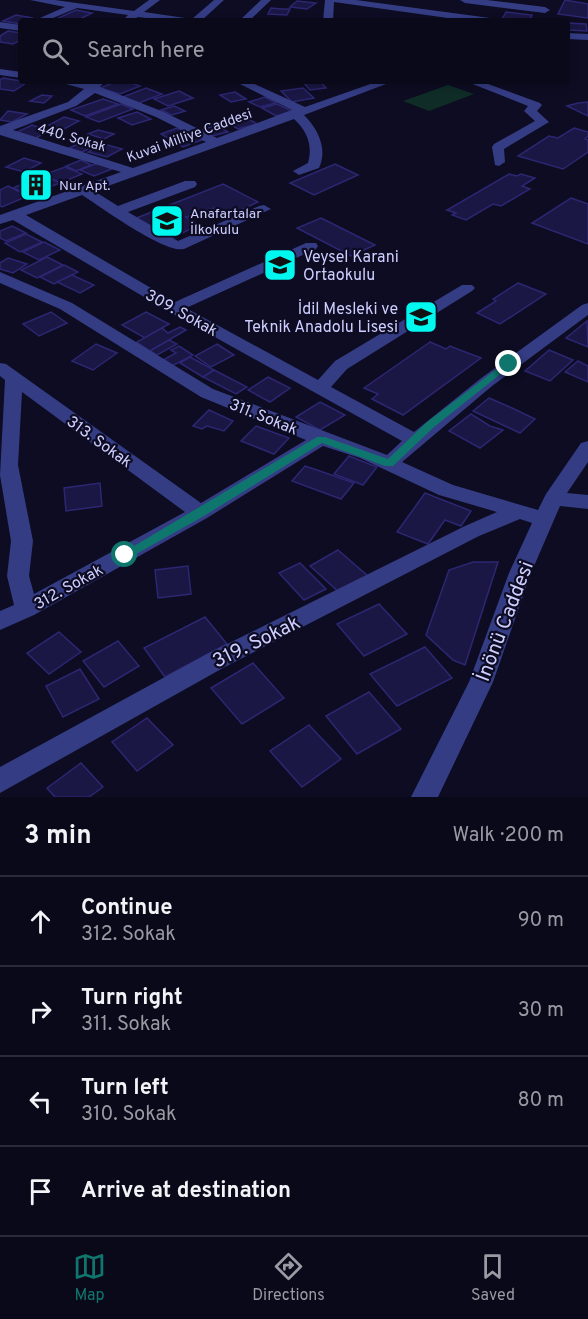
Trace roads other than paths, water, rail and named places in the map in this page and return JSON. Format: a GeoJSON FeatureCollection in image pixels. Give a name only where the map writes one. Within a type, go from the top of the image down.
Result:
{"type":"FeatureCollection","features":[{"type":"Feature","properties":{"kind":"street"},"geometry":{"type":"LineString","coordinates":[[35,0],[75,5],[130,18],[155,0]]}},
{"type":"Feature","properties":{"kind":"street"},"geometry":{"type":"LineString","coordinates":[[45,18],[88,0]]}},
{"type":"Feature","properties":{"kind":"street"},"geometry":{"type":"LineString","coordinates":[[198,18],[219,0]]}},
{"type":"Feature","properties":{"kind":"street"},"geometry":{"type":"LineString","coordinates":[[247,18],[266,0]]}},
{"type":"Feature","properties":{"kind":"street"},"geometry":{"type":"LineString","coordinates":[[328,18],[330,0]]}},
{"type":"Feature","properties":{"kind":"street"},"geometry":{"type":"LineString","coordinates":[[336,0],[467,18]]}},
{"type":"Feature","properties":{"kind":"street"},"geometry":{"type":"LineString","coordinates":[[465,0],[544,10]]}},
{"type":"Feature","properties":{"kind":"street"},"geometry":{"type":"LineString","coordinates":[[540,18],[552,0]]}},
{"type":"Feature","properties":{"kind":"street"},"geometry":{"type":"LineString","coordinates":[[370,13],[378,6]]}},
{"type":"Feature","properties":{"kind":"street"},"geometry":{"type":"LineString","coordinates":[[0,25],[18,28]]}},
{"type":"Feature","properties":{"kind":"street"},"geometry":{"type":"LineString","coordinates":[[570,36],[588,37]]}},
{"type":"Feature","properties":{"kind":"street"},"geometry":{"type":"LineString","coordinates":[[0,72],[18,75]]}},
{"type":"Feature","properties":{"kind":"street"},"geometry":{"type":"LineString","coordinates":[[1,131],[72,104],[97,84],[215,142]]}},
{"type":"Feature","properties":{"kind":"street"},"geometry":{"type":"LineString","coordinates":[[244,84],[298,112],[306,121],[316,149],[314,165],[299,171]]}},
{"type":"Feature","properties":{"kind":"street","name":"Kuvai Milliye Caddesi"},"geometry":{"type":"LineString","coordinates":[[5,217],[380,84]]}},
{"type":"Feature","properties":{"kind":"street"},"geometry":{"type":"LineString","coordinates":[[478,84],[536,105],[530,111],[543,122],[498,147],[499,162]]}},
{"type":"Feature","properties":{"kind":"street","name":"440. Sokak"},"geometry":{"type":"LineString","coordinates":[[1,131],[133,172]]}},
{"type":"Feature","properties":{"kind":"street"},"geometry":{"type":"LineString","coordinates":[[117,211],[190,184]]}},
{"type":"Feature","properties":{"kind":"street"},"geometry":{"type":"LineString","coordinates":[[83,190],[168,243],[179,246],[264,209]]}},
{"type":"Feature","properties":{"kind":"street","name":"309. Sokak"},"geometry":{"type":"LineString","coordinates":[[5,217],[414,440]]}},
{"type":"Feature","properties":{"kind":"street"},"geometry":{"type":"LineString","coordinates":[[174,308],[311,246]]}},
{"type":"Feature","properties":{"kind":"street","name":"311. Sokak"},"geometry":{"type":"LineString","coordinates":[[0,277],[66,306],[207,393],[321,439],[367,454],[446,490],[517,512],[588,502]]}},
{"type":"Feature","properties":{"kind":"street"},"geometry":{"type":"LineString","coordinates":[[320,388],[341,365],[467,288]]}},
{"type":"Feature","properties":{"kind":"street"},"geometry":{"type":"LineString","coordinates":[[389,464],[414,440],[509,364],[588,308]]}},
{"type":"Feature","properties":{"kind":"street"},"geometry":{"type":"LineString","coordinates":[[7,374],[8,465],[22,541],[9,576],[26,609]]}},
{"type":"Feature","properties":{"kind":"street","name":"313. Sokak"},"geometry":{"type":"LineString","coordinates":[[7,374],[200,513]]}},
{"type":"Feature","properties":{"kind":"street","name":"312. Sokak"},"geometry":{"type":"LineString","coordinates":[[0,621],[200,513],[321,439]]}},
{"type":"Feature","properties":{"kind":"street","name":"İnönü Caddesi"},"geometry":{"type":"LineString","coordinates":[[424,797],[481,682],[520,573],[548,509],[588,447]]}},
{"type":"Feature","properties":{"kind":"street","name":"319. Sokak"},"geometry":{"type":"LineString","coordinates":[[0,781],[214,661],[365,587],[472,531],[517,512]]}},
{"type":"Feature","properties":{"kind":"place","name":"Nur Apt."},"geometry":{"type":"Point","coordinates":[36,185]}},
{"type":"Feature","properties":{"kind":"place","name":"Anafartalar İlkokulu"},"geometry":{"type":"Point","coordinates":[167,221]}},
{"type":"Feature","properties":{"kind":"place","name":"Veysel Karani Ortaokulu"},"geometry":{"type":"Point","coordinates":[280,265]}},
{"type":"Feature","properties":{"kind":"place","name":"İdil Mesleki ve Teknik Anadolu Lisesi"},"geometry":{"type":"Point","coordinates":[421,317]}}]}
